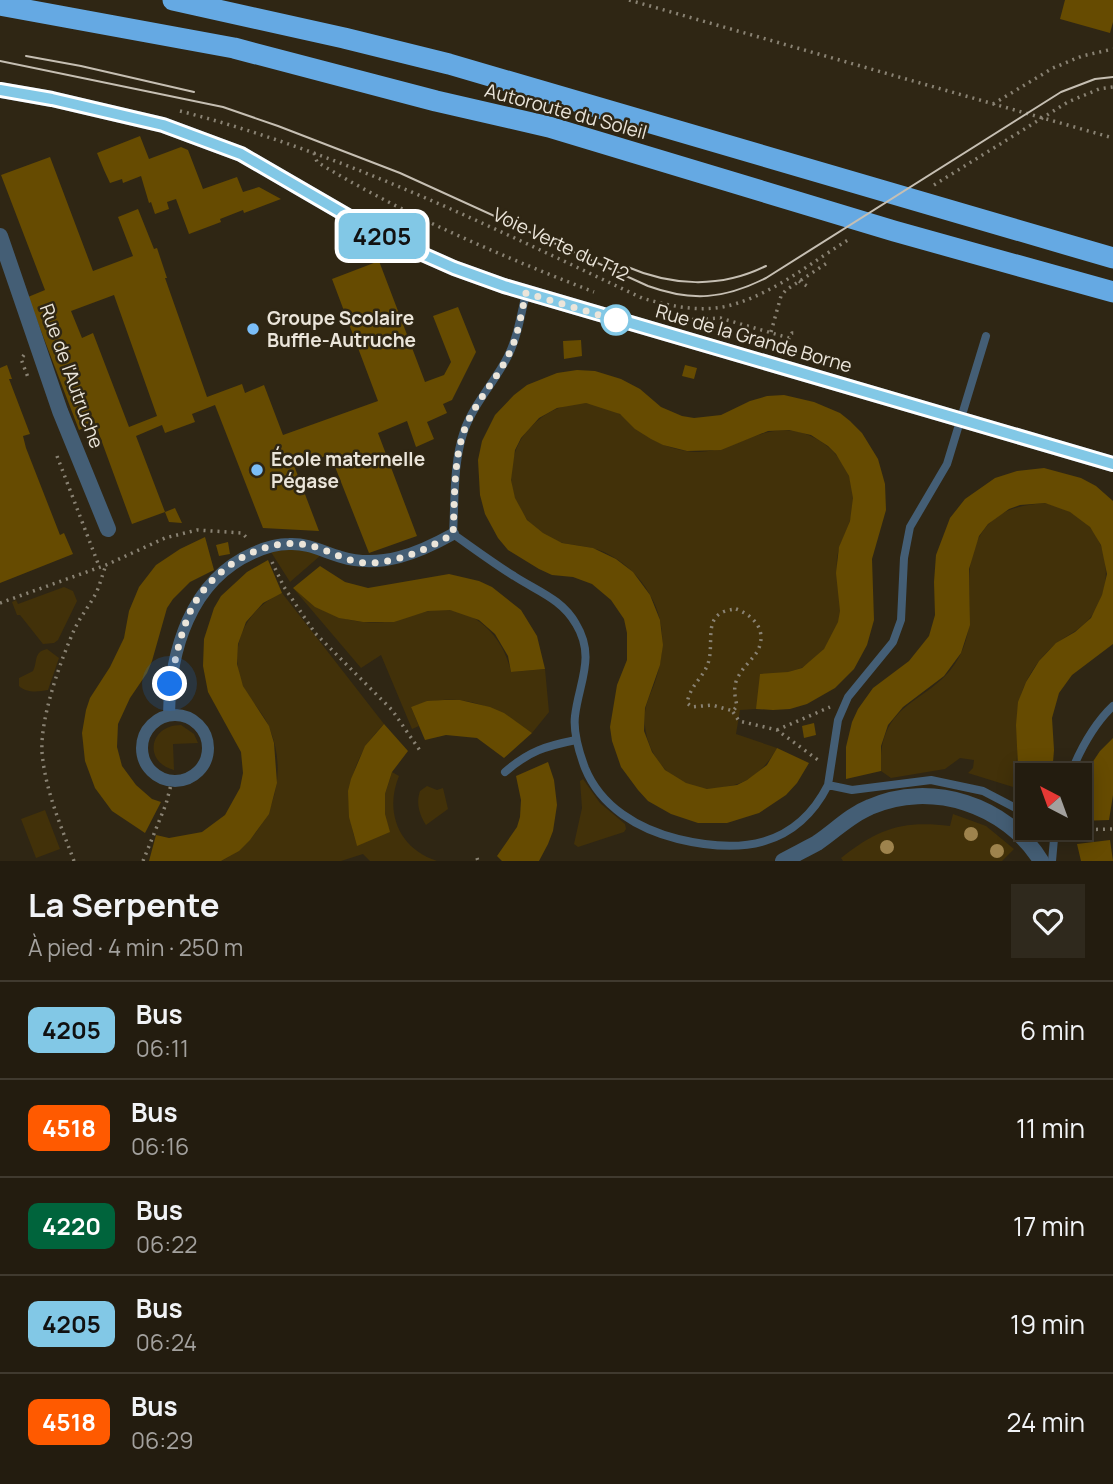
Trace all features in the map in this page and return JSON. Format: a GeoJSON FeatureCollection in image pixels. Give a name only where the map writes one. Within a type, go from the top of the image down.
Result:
{"type":"FeatureCollection","features":[{"type":"Feature","properties":{"kind":"highway","name":"Autoroute du Soleil"},"geometry":{"type":"LineString","coordinates":[[173,0],[449,64],[1113,258]]}},
{"type":"Feature","properties":{"kind":"highway","name":"Autoroute du Soleil"},"geometry":{"type":"LineString","coordinates":[[0,5],[234,48],[436,101],[550,127],[894,231],[1113,292]]}},
{"type":"Feature","properties":{"kind":"street","name":"Rue de la Grande Borne"},"geometry":{"type":"LineString","coordinates":[[0,90],[52,99],[163,125],[241,154],[384,237],[454,268],[526,293],[1113,464]]}},
{"type":"Feature","properties":{"kind":"street","name":"Rue de l'Autruche"},"geometry":{"type":"LineString","coordinates":[[0,236],[60,411],[108,529]]}},
{"type":"Feature","properties":{"kind":"street"},"geometry":{"type":"LineString","coordinates":[[169,715],[170,684],[189,614],[215,579],[239,559],[262,549],[288,543],[308,545],[339,557],[373,563],[426,549],[453,534]]}},
{"type":"Feature","properties":{"kind":"street"},"geometry":{"type":"LineString","coordinates":[[169,715],[191,718],[200,725],[209,746],[202,768],[183,780],[172,781],[153,773],[146,764],[142,744],[151,725],[159,718],[169,715]]}},
{"type":"Feature","properties":{"kind":"street"},"geometry":{"type":"LineString","coordinates":[[783,861],[872,806],[919,796],[949,798],[993,814],[1027,841],[1041,861]]}},
{"type":"Feature","properties":{"kind":"lane"},"geometry":{"type":"LineString","coordinates":[[526,293],[516,338],[508,356],[465,429],[459,450],[453,534],[511,575],[551,597],[566,609],[577,625],[584,640],[587,657],[575,719],[576,740],[592,783],[617,811],[658,834],[709,846],[745,846],[781,834],[805,817],[828,785],[838,720],[848,697],[892,642],[901,621],[904,558],[910,527],[947,464],[986,336]]}},
{"type":"Feature","properties":{"kind":"lane"},"geometry":{"type":"LineString","coordinates":[[1075,763],[1099,721],[1113,706]]}},
{"type":"Feature","properties":{"kind":"lane"},"geometry":{"type":"LineString","coordinates":[[505,772],[522,757],[540,748],[576,740]]}},
{"type":"Feature","properties":{"kind":"lane"},"geometry":{"type":"LineString","coordinates":[[828,785],[852,790],[931,779],[984,792],[1015,808]]}},
{"type":"Feature","properties":{"kind":"lane"},"geometry":{"type":"LineString","coordinates":[[1052,861],[1054,840]]}},
{"type":"Feature","properties":{"kind":"path"},"geometry":{"type":"LineString","coordinates":[[629,0],[1113,138]]}},
{"type":"Feature","properties":{"kind":"path"},"geometry":{"type":"LineString","coordinates":[[993,104],[1053,68],[1082,56],[1113,49]]}},
{"type":"Feature","properties":{"kind":"path"},"geometry":{"type":"LineString","coordinates":[[927,190],[1068,102],[1099,89],[1113,87]]}},
{"type":"Feature","properties":{"kind":"path","name":"Voie Verte du T12"},"geometry":{"type":"LineString","coordinates":[[168,108],[314,153],[410,189],[642,298],[675,307],[698,309],[738,303],[780,283],[857,234]]}},
{"type":"Feature","properties":{"kind":"path"},"geometry":{"type":"LineString","coordinates":[[314,153],[317,162],[377,198],[419,219],[598,294]]}},
{"type":"Feature","properties":{"kind":"path"},"geometry":{"type":"LineString","coordinates":[[771,332],[781,296],[830,261]]}},
{"type":"Feature","properties":{"kind":"path"},"geometry":{"type":"LineString","coordinates":[[799,281],[810,288]]}},
{"type":"Feature","properties":{"kind":"path"},"geometry":{"type":"LineString","coordinates":[[683,320],[720,318],[789,338]]}},
{"type":"Feature","properties":{"kind":"path"},"geometry":{"type":"LineString","coordinates":[[785,356],[789,338],[792,333],[797,333]]}},
{"type":"Feature","properties":{"kind":"path"},"geometry":{"type":"LineString","coordinates":[[0,603],[106,565],[165,538],[197,530],[242,533],[262,549],[315,633],[392,710],[421,752]]}},
{"type":"Feature","properties":{"kind":"path"},"geometry":{"type":"LineString","coordinates":[[74,861],[51,800],[42,751],[44,730],[52,692],[67,647],[75,627],[95,595],[106,565]]}},
{"type":"Feature","properties":{"kind":"path"},"geometry":{"type":"LineString","coordinates":[[733,711],[737,706],[734,692],[736,680],[757,652],[761,638],[760,627],[753,619],[736,609],[728,610],[714,620],[710,629],[709,659],[690,690],[687,704],[692,707],[712,705],[733,711],[739,720],[777,730],[807,749],[830,771]]}},
{"type":"Feature","properties":{"kind":"path"},"geometry":{"type":"LineString","coordinates":[[777,730],[848,697]]}},
{"type":"Feature","properties":{"kind":"path"},"geometry":{"type":"LineString","coordinates":[[144,861],[172,781]]}},
{"type":"Feature","properties":{"kind":"path"},"geometry":{"type":"LineString","coordinates":[[1092,830],[1113,829]]}},
{"type":"Feature","properties":{"kind":"shaded area"},"geometry":{"type":"Polygon","coordinates":[[[586,403],[613,410],[657,442],[686,451],[716,450],[770,432],[799,432],[823,443],[842,462],[848,474],[853,500],[851,519],[837,558],[841,606],[839,622],[816,658],[784,676],[756,709],[740,710],[736,734],[777,748],[763,767],[737,784],[713,789],[694,787],[681,782],[660,764],[648,740],[645,726],[646,708],[662,649],[659,616],[650,595],[636,575],[604,552],[563,543],[542,534],[526,518],[515,498],[511,476],[513,462],[525,433],[542,417],[555,410],[586,403]]]}},
{"type":"Feature","properties":{"kind":"shaded area"},"geometry":{"type":"Polygon","coordinates":[[[1045,503],[1061,508],[1084,521],[1100,542],[1106,568],[1103,594],[1090,618],[1047,652],[1026,682],[1018,708],[1017,760],[1013,787],[968,773],[973,768],[974,760],[960,758],[945,769],[891,778],[881,771],[882,746],[888,728],[898,714],[950,670],[967,638],[969,577],[974,548],[981,534],[994,519],[1009,510],[1045,503]]]}},
{"type":"Feature","properties":{"kind":"shaded area"},"geometry":{"type":"Polygon","coordinates":[[[297,548],[321,555],[290,582],[271,552],[297,548]]]}},
{"type":"Feature","properties":{"kind":"shaded area"},"geometry":{"type":"Polygon","coordinates":[[[64,587],[73,591],[77,601],[58,640],[43,644],[20,615],[17,615],[12,602],[16,600],[18,604],[64,587]]]}},
{"type":"Feature","properties":{"kind":"shaded area"},"geometry":{"type":"Polygon","coordinates":[[[293,588],[326,611],[354,621],[374,623],[398,620],[444,609],[471,616],[501,645],[511,672],[545,669],[549,712],[532,733],[489,708],[460,700],[444,700],[411,707],[419,726],[412,729],[381,655],[361,668],[293,588]]]}},
{"type":"Feature","properties":{"kind":"shaded area"},"geometry":{"type":"Polygon","coordinates":[[[282,593],[384,724],[363,751],[352,780],[350,812],[357,845],[385,814],[385,794],[392,772],[399,776],[393,803],[398,828],[413,848],[437,861],[370,861],[363,854],[341,861],[221,861],[252,837],[272,804],[278,766],[275,746],[269,727],[243,686],[237,658],[243,631],[249,619],[269,600],[282,593]]]}},
{"type":"Feature","properties":{"kind":"shaded area"},"geometry":{"type":"Polygon","coordinates":[[[47,649],[59,658],[48,690],[25,690],[19,686],[19,678],[33,671],[38,655],[47,649]]]}},
{"type":"Feature","properties":{"kind":"shaded area"},"geometry":{"type":"Polygon","coordinates":[[[181,725],[194,734],[198,743],[173,744],[174,770],[158,760],[154,744],[162,731],[181,725]]]}},
{"type":"Feature","properties":{"kind":"shaded area"},"geometry":{"type":"Polygon","coordinates":[[[583,779],[600,803],[625,824],[626,829],[624,832],[578,847],[574,844],[582,808],[580,781],[583,779]]]}},
{"type":"Feature","properties":{"kind":"shaded area"},"geometry":{"type":"Polygon","coordinates":[[[427,786],[437,790],[443,788],[448,809],[426,825],[418,800],[420,791],[427,786]]]}},
{"type":"Feature","properties":{"kind":"shaded area"},"geometry":{"type":"Polygon","coordinates":[[[45,810],[60,849],[36,858],[21,819],[45,810]]]}},
{"type":"Feature","properties":{"kind":"shaded area"},"geometry":{"type":"Polygon","coordinates":[[[953,814],[986,826],[1014,849],[1002,861],[843,861],[841,858],[867,840],[891,829],[918,824],[950,826],[953,814]]]}},
{"type":"Feature","properties":{"kind":"building"},"geometry":{"type":"Polygon","coordinates":[[[1065,0],[1113,0],[1110,33],[1060,19],[1065,0]]]}},
{"type":"Feature","properties":{"kind":"building"},"geometry":{"type":"Polygon","coordinates":[[[140,136],[149,159],[181,147],[188,150],[203,189],[237,177],[243,192],[259,187],[281,199],[244,213],[243,210],[189,234],[176,199],[167,202],[169,209],[155,214],[141,176],[123,183],[122,179],[110,183],[97,153],[140,136]]]}},
{"type":"Feature","properties":{"kind":"building"},"geometry":{"type":"Polygon","coordinates":[[[50,157],[93,271],[133,256],[118,217],[138,209],[154,249],[157,248],[207,397],[242,384],[245,393],[264,385],[283,435],[378,401],[332,279],[379,261],[425,382],[444,375],[451,362],[433,316],[458,307],[476,352],[452,400],[443,404],[447,413],[427,422],[434,439],[416,447],[407,421],[378,433],[417,536],[369,553],[330,454],[295,468],[319,531],[263,528],[215,405],[192,414],[195,422],[165,433],[162,425],[136,436],[165,512],[132,524],[95,423],[79,430],[28,297],[45,290],[1,175],[50,157]],[[114,295],[71,311],[82,338],[93,333],[129,427],[157,416],[114,295]]]}},
{"type":"Feature","properties":{"kind":"building"},"geometry":{"type":"Polygon","coordinates":[[[581,340],[582,356],[564,359],[563,341],[581,340]]]}},
{"type":"Feature","properties":{"kind":"building"},"geometry":{"type":"Polygon","coordinates":[[[7,365],[12,379],[9,379],[30,434],[23,436],[26,448],[60,535],[64,533],[73,554],[0,583],[0,368],[7,365]]]}},
{"type":"Feature","properties":{"kind":"building"},"geometry":{"type":"Polygon","coordinates":[[[685,365],[697,368],[694,379],[682,376],[685,365]]]}},
{"type":"Feature","properties":{"kind":"building"},"geometry":{"type":"Polygon","coordinates":[[[595,371],[621,379],[640,389],[661,407],[694,418],[721,415],[767,396],[784,395],[814,402],[840,413],[850,421],[862,433],[878,459],[885,484],[886,510],[872,559],[874,620],[867,645],[854,669],[835,688],[807,704],[773,710],[756,709],[760,674],[802,668],[824,649],[838,622],[840,611],[836,573],[839,547],[850,521],[853,498],[849,476],[836,454],[811,435],[789,430],[768,431],[721,450],[687,451],[663,445],[635,429],[620,414],[586,403],[557,408],[539,418],[521,438],[515,450],[511,480],[515,498],[527,520],[562,543],[593,548],[616,559],[633,572],[650,595],[660,620],[663,645],[660,665],[645,708],[644,731],[652,752],[665,770],[686,783],[707,789],[737,785],[747,780],[767,765],[777,748],[809,763],[786,795],[759,813],[727,823],[698,823],[671,814],[648,801],[621,767],[610,727],[617,685],[627,660],[624,619],[611,600],[592,584],[573,577],[552,575],[508,550],[485,514],[480,495],[478,460],[482,441],[495,415],[527,385],[557,373],[595,371]]]}},
{"type":"Feature","properties":{"kind":"building"},"geometry":{"type":"Polygon","coordinates":[[[1044,468],[1081,478],[1096,486],[1113,501],[1113,644],[1072,675],[1059,693],[1052,718],[1053,763],[1018,763],[1018,702],[1039,661],[1056,643],[1091,618],[1102,595],[1107,574],[1101,545],[1090,527],[1070,512],[1045,503],[1020,505],[1009,509],[988,524],[979,536],[969,569],[970,625],[961,653],[944,676],[903,707],[888,725],[881,746],[881,771],[846,779],[846,747],[858,709],[873,688],[909,661],[929,636],[935,615],[936,555],[950,518],[965,499],[995,478],[1017,471],[1044,468]]]}},
{"type":"Feature","properties":{"kind":"building"},"geometry":{"type":"Polygon","coordinates":[[[175,508],[182,523],[169,522],[165,512],[175,508]]]}},
{"type":"Feature","properties":{"kind":"building"},"geometry":{"type":"Polygon","coordinates":[[[205,537],[214,570],[190,582],[167,608],[147,673],[130,698],[118,724],[117,747],[122,766],[136,785],[152,799],[161,802],[145,833],[112,811],[95,788],[85,761],[82,733],[86,710],[124,638],[129,611],[139,587],[156,565],[205,537]]]}},
{"type":"Feature","properties":{"kind":"building"},"geometry":{"type":"Polygon","coordinates":[[[228,542],[230,554],[219,556],[216,545],[228,542]]]}},
{"type":"Feature","properties":{"kind":"building"},"geometry":{"type":"Polygon","coordinates":[[[268,560],[282,593],[263,603],[246,622],[238,644],[237,664],[243,686],[269,726],[274,743],[277,783],[269,814],[239,851],[221,861],[149,861],[156,835],[169,838],[202,832],[225,815],[240,788],[243,773],[241,752],[208,692],[203,666],[204,639],[221,596],[247,572],[268,560]]]}},
{"type":"Feature","properties":{"kind":"building"},"geometry":{"type":"Polygon","coordinates":[[[320,566],[345,582],[368,588],[449,574],[479,581],[492,587],[521,610],[537,636],[545,669],[511,672],[508,656],[495,634],[479,620],[450,610],[428,611],[394,622],[363,622],[339,618],[315,607],[293,588],[320,566]]]}},
{"type":"Feature","properties":{"kind":"building"},"geometry":{"type":"Polygon","coordinates":[[[460,700],[504,713],[532,733],[504,758],[477,738],[446,735],[425,740],[411,707],[427,701],[460,700]]]}},
{"type":"Feature","properties":{"kind":"building"},"geometry":{"type":"Polygon","coordinates":[[[814,723],[816,735],[804,738],[802,726],[814,723]]]}},
{"type":"Feature","properties":{"kind":"building"},"geometry":{"type":"Polygon","coordinates":[[[384,724],[408,751],[392,772],[385,794],[385,814],[390,832],[357,846],[349,817],[348,791],[365,746],[384,724]]]}},
{"type":"Feature","properties":{"kind":"building"},"geometry":{"type":"Polygon","coordinates":[[[1113,738],[1113,795],[1109,820],[1092,821],[1092,763],[1113,738]]]}},
{"type":"Feature","properties":{"kind":"building"},"geometry":{"type":"Polygon","coordinates":[[[548,762],[554,780],[557,805],[548,844],[539,861],[502,861],[497,856],[517,827],[520,817],[521,800],[516,776],[548,762]]]}},
{"type":"Feature","properties":{"kind":"building"},"geometry":{"type":"Polygon","coordinates":[[[1110,840],[1113,861],[1081,861],[1077,844],[1110,840]]]}},
{"type":"Feature","properties":{"kind":"tram line"},"geometry":{"type":"LineString","coordinates":[[26,56],[194,92]]}},
{"type":"Feature","properties":{"kind":"tram line"},"geometry":{"type":"LineString","coordinates":[[0,61],[223,107],[400,173],[648,286],[694,296],[722,294],[766,278],[1061,92],[1095,79],[1113,77]]}},
{"type":"Feature","properties":{"kind":"tram line"},"geometry":{"type":"LineString","coordinates":[[625,266],[660,278],[695,282],[731,279],[766,266]]}},
{"type":"Feature","properties":{"kind":"bus line","name":"4205"},"geometry":{"type":"LineString","coordinates":[[0,90],[52,99],[163,125],[241,154],[384,237],[454,268],[504,286],[1113,464]]}},
{"type":"Feature","properties":{"kind":"place","name":"Groupe Scolaire Buffle-Autruche"},"geometry":{"type":"Point","coordinates":[253,329]}},
{"type":"Feature","properties":{"kind":"place","name":"École maternelle Pégase"},"geometry":{"type":"Point","coordinates":[257,470]}},
{"type":"Feature","properties":{"kind":"route"},"geometry":{"type":"LineString","coordinates":[[170,684],[189,614],[215,579],[245,556],[288,543],[308,545],[339,557],[373,563],[426,549],[453,534],[459,450],[465,429],[508,356],[516,338],[526,293],[616,320]]}}]}
